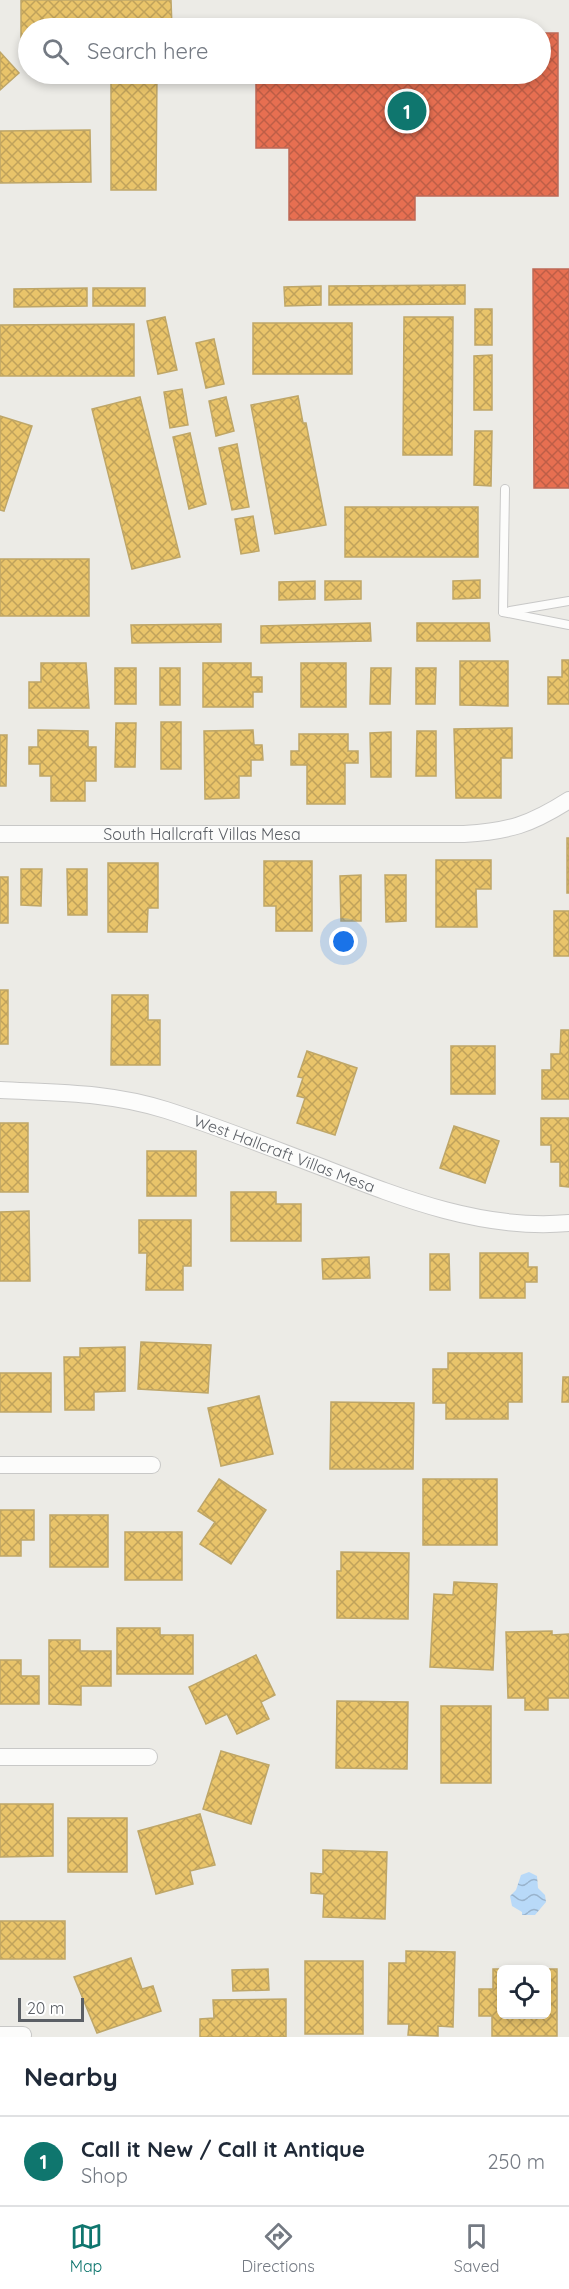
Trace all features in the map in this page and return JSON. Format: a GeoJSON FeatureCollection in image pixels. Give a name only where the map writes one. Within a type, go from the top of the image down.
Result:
{"type":"FeatureCollection","features":[{"type":"Feature","properties":{"kind":"street","name":"South Hallcraft Villas Mesa"},"geometry":{"type":"LineString","coordinates":[[0,834],[405,834],[503,831],[540,818],[569,800]]}},
{"type":"Feature","properties":{"kind":"street","name":"West Hallcraft Villas Mesa"},"geometry":{"type":"LineString","coordinates":[[0,1090],[90,1093],[128,1099],[255,1141],[417,1203],[490,1220],[548,1225],[569,1223]]}},
{"type":"Feature","properties":{"kind":"street"},"geometry":{"type":"LineString","coordinates":[[0,1465],[152,1465]]}},
{"type":"Feature","properties":{"kind":"street"},"geometry":{"type":"LineString","coordinates":[[0,1757],[149,1757]]}},
{"type":"Feature","properties":{"kind":"street"},"geometry":{"type":"LineString","coordinates":[[0,2035],[23,2035]]}},
{"type":"Feature","properties":{"kind":"lane"},"geometry":{"type":"LineString","coordinates":[[503,612],[506,489]]}},
{"type":"Feature","properties":{"kind":"lane"},"geometry":{"type":"LineString","coordinates":[[503,612],[569,601]]}},
{"type":"Feature","properties":{"kind":"lane"},"geometry":{"type":"LineString","coordinates":[[503,612],[569,625]]}},
{"type":"Feature","properties":{"kind":"water"},"geometry":{"type":"Polygon","coordinates":[[[529,1872],[537,1876],[538,1888],[545,1895],[546,1902],[535,1915],[522,1915],[522,1912],[512,1906],[510,1896],[516,1890],[521,1875],[529,1872]]]}},
{"type":"Feature","properties":{"kind":"building: Homes"},"geometry":{"type":"Polygon","coordinates":[[[21,0],[171,0],[172,18],[21,18],[21,0]]]}},
{"type":"Feature","properties":{"kind":"building: Homes"},"geometry":{"type":"Polygon","coordinates":[[[0,52],[18,74],[0,90],[0,52]]]}},
{"type":"Feature","properties":{"kind":"building: Homes"},"geometry":{"type":"Polygon","coordinates":[[[111,84],[157,84],[156,190],[111,190],[111,84]]]}},
{"type":"Feature","properties":{"kind":"building: Homes"},"geometry":{"type":"Polygon","coordinates":[[[90,130],[91,182],[0,183],[0,131],[90,130]]]}},
{"type":"Feature","properties":{"kind":"building: Homes"},"geometry":{"type":"Polygon","coordinates":[[[465,285],[465,304],[329,305],[329,286],[465,285]]]}},
{"type":"Feature","properties":{"kind":"building: Homes"},"geometry":{"type":"Polygon","coordinates":[[[321,286],[321,305],[285,306],[284,287],[321,286]]]}},
{"type":"Feature","properties":{"kind":"building: Homes"},"geometry":{"type":"Polygon","coordinates":[[[87,288],[87,306],[14,307],[14,289],[87,288]]]}},
{"type":"Feature","properties":{"kind":"building: Homes"},"geometry":{"type":"Polygon","coordinates":[[[93,288],[145,288],[145,306],[93,306],[93,288]]]}},
{"type":"Feature","properties":{"kind":"building: Homes"},"geometry":{"type":"Polygon","coordinates":[[[475,309],[492,309],[492,345],[475,345],[475,309]]]}},
{"type":"Feature","properties":{"kind":"building: Homes"},"geometry":{"type":"Polygon","coordinates":[[[165,317],[177,370],[158,374],[147,321],[165,317]]]}},
{"type":"Feature","properties":{"kind":"building: Homes"},"geometry":{"type":"Polygon","coordinates":[[[404,317],[453,317],[452,455],[403,455],[404,317]]]}},
{"type":"Feature","properties":{"kind":"building: Homes"},"geometry":{"type":"Polygon","coordinates":[[[253,323],[352,323],[352,374],[253,374],[253,323]]]}},
{"type":"Feature","properties":{"kind":"building: Homes"},"geometry":{"type":"Polygon","coordinates":[[[134,324],[134,376],[0,376],[0,325],[134,324]]]}},
{"type":"Feature","properties":{"kind":"building: Homes"},"geometry":{"type":"Polygon","coordinates":[[[214,339],[224,384],[206,388],[196,343],[214,339]]]}},
{"type":"Feature","properties":{"kind":"building: Homes"},"geometry":{"type":"Polygon","coordinates":[[[492,355],[492,410],[474,410],[474,356],[492,355]]]}},
{"type":"Feature","properties":{"kind":"building: Homes"},"geometry":{"type":"Polygon","coordinates":[[[182,389],[188,425],[170,428],[164,392],[182,389]]]}},
{"type":"Feature","properties":{"kind":"building: Homes"},"geometry":{"type":"Polygon","coordinates":[[[298,396],[303,423],[306,423],[326,525],[275,534],[251,405],[298,396]]]}},
{"type":"Feature","properties":{"kind":"building: Homes"},"geometry":{"type":"Polygon","coordinates":[[[140,397],[180,557],[132,569],[92,409],[140,397]]]}},
{"type":"Feature","properties":{"kind":"building: Homes"},"geometry":{"type":"Polygon","coordinates":[[[226,397],[234,431],[216,436],[209,401],[226,397]]]}},
{"type":"Feature","properties":{"kind":"building: Homes"},"geometry":{"type":"Polygon","coordinates":[[[0,416],[32,426],[4,511],[0,510],[0,416]]]}},
{"type":"Feature","properties":{"kind":"building: Homes"},"geometry":{"type":"Polygon","coordinates":[[[475,431],[492,431],[491,486],[474,485],[475,431]]]}},
{"type":"Feature","properties":{"kind":"building: Homes"},"geometry":{"type":"Polygon","coordinates":[[[190,433],[206,504],[189,509],[173,437],[190,433]]]}},
{"type":"Feature","properties":{"kind":"building: Homes"},"geometry":{"type":"Polygon","coordinates":[[[237,444],[249,507],[232,510],[219,448],[237,444]]]}},
{"type":"Feature","properties":{"kind":"building: Homes"},"geometry":{"type":"Polygon","coordinates":[[[345,507],[478,507],[478,557],[345,557],[345,507]]]}},
{"type":"Feature","properties":{"kind":"building: Homes"},"geometry":{"type":"Polygon","coordinates":[[[253,516],[259,551],[241,554],[235,519],[253,516]]]}},
{"type":"Feature","properties":{"kind":"building: Homes"},"geometry":{"type":"Polygon","coordinates":[[[0,559],[89,559],[89,616],[0,616],[0,559]]]}},
{"type":"Feature","properties":{"kind":"building: Homes"},"geometry":{"type":"Polygon","coordinates":[[[480,580],[480,598],[453,599],[453,581],[480,580]]]}},
{"type":"Feature","properties":{"kind":"building: Homes"},"geometry":{"type":"Polygon","coordinates":[[[315,581],[315,599],[279,600],[279,582],[315,581]]]}},
{"type":"Feature","properties":{"kind":"building: Homes"},"geometry":{"type":"Polygon","coordinates":[[[325,581],[361,581],[361,599],[325,600],[325,581]]]}},
{"type":"Feature","properties":{"kind":"building: Homes"},"geometry":{"type":"Polygon","coordinates":[[[370,623],[371,641],[261,643],[261,626],[370,623]]]}},
{"type":"Feature","properties":{"kind":"building: Homes"},"geometry":{"type":"Polygon","coordinates":[[[417,623],[489,623],[490,641],[417,641],[417,623]]]}},
{"type":"Feature","properties":{"kind":"building: Homes"},"geometry":{"type":"Polygon","coordinates":[[[221,624],[221,642],[132,643],[131,625],[221,624]]]}},
{"type":"Feature","properties":{"kind":"building: Homes"},"geometry":{"type":"Polygon","coordinates":[[[562,660],[569,660],[569,704],[548,704],[548,677],[562,677],[562,660]]]}},
{"type":"Feature","properties":{"kind":"building: Homes"},"geometry":{"type":"Polygon","coordinates":[[[460,661],[508,661],[508,706],[460,705],[460,661]]]}},
{"type":"Feature","properties":{"kind":"building: Homes"},"geometry":{"type":"Polygon","coordinates":[[[41,663],[86,663],[89,708],[29,708],[29,682],[41,682],[41,663]]]}},
{"type":"Feature","properties":{"kind":"building: Homes"},"geometry":{"type":"Polygon","coordinates":[[[203,663],[251,663],[251,677],[262,677],[262,692],[253,692],[253,707],[203,707],[203,663]]]}},
{"type":"Feature","properties":{"kind":"building: Homes"},"geometry":{"type":"Polygon","coordinates":[[[301,663],[346,663],[346,707],[301,707],[301,663]]]}},
{"type":"Feature","properties":{"kind":"building: Homes"},"geometry":{"type":"Polygon","coordinates":[[[115,668],[136,668],[136,704],[115,704],[115,668]]]}},
{"type":"Feature","properties":{"kind":"building: Homes"},"geometry":{"type":"Polygon","coordinates":[[[160,668],[180,668],[180,705],[160,705],[160,668]]]}},
{"type":"Feature","properties":{"kind":"building: Homes"},"geometry":{"type":"Polygon","coordinates":[[[371,668],[391,668],[390,704],[370,704],[371,668]]]}},
{"type":"Feature","properties":{"kind":"building: Homes"},"geometry":{"type":"Polygon","coordinates":[[[416,668],[436,668],[435,704],[416,704],[416,668]]]}},
{"type":"Feature","properties":{"kind":"building: Homes"},"geometry":{"type":"Polygon","coordinates":[[[161,722],[181,722],[181,769],[161,769],[161,722]]]}},
{"type":"Feature","properties":{"kind":"building: Homes"},"geometry":{"type":"Polygon","coordinates":[[[116,723],[136,723],[135,767],[115,767],[116,723]]]}},
{"type":"Feature","properties":{"kind":"building: Homes"},"geometry":{"type":"Polygon","coordinates":[[[512,728],[512,758],[501,758],[501,798],[456,798],[454,729],[512,728]]]}},
{"type":"Feature","properties":{"kind":"building: Homes"},"geometry":{"type":"Polygon","coordinates":[[[38,730],[88,731],[88,747],[96,747],[96,781],[85,781],[85,801],[51,801],[51,776],[40,776],[40,764],[29,764],[29,747],[38,747],[38,730]]]}},
{"type":"Feature","properties":{"kind":"building: Homes"},"geometry":{"type":"Polygon","coordinates":[[[253,730],[254,745],[262,745],[263,760],[251,760],[251,776],[239,776],[239,798],[205,799],[204,731],[253,730]]]}},
{"type":"Feature","properties":{"kind":"building: Homes"},"geometry":{"type":"Polygon","coordinates":[[[417,731],[436,731],[436,776],[416,776],[417,731]]]}},
{"type":"Feature","properties":{"kind":"building: Homes"},"geometry":{"type":"Polygon","coordinates":[[[391,732],[391,777],[371,777],[370,733],[391,732]]]}},
{"type":"Feature","properties":{"kind":"building: Homes"},"geometry":{"type":"Polygon","coordinates":[[[299,734],[348,734],[348,751],[358,751],[358,763],[345,763],[345,804],[307,804],[307,765],[291,765],[291,751],[299,751],[299,734]]]}},
{"type":"Feature","properties":{"kind":"building: Homes"},"geometry":{"type":"Polygon","coordinates":[[[0,735],[7,735],[6,786],[0,786],[0,735]]]}},
{"type":"Feature","properties":{"kind":"building: Homes"},"geometry":{"type":"Polygon","coordinates":[[[567,838],[569,838],[569,893],[567,893],[567,838]]]}},
{"type":"Feature","properties":{"kind":"building: Homes"},"geometry":{"type":"Polygon","coordinates":[[[436,860],[491,860],[491,889],[476,889],[477,927],[436,927],[436,860]]]}},
{"type":"Feature","properties":{"kind":"building: Homes"},"geometry":{"type":"Polygon","coordinates":[[[264,861],[312,861],[312,931],[276,931],[276,906],[264,906],[264,861]]]}},
{"type":"Feature","properties":{"kind":"building: Homes"},"geometry":{"type":"Polygon","coordinates":[[[108,863],[158,863],[158,908],[148,908],[147,932],[108,932],[108,863]]]}},
{"type":"Feature","properties":{"kind":"building: Homes"},"geometry":{"type":"Polygon","coordinates":[[[21,869],[42,869],[41,906],[21,905],[21,869]]]}},
{"type":"Feature","properties":{"kind":"building: Homes"},"geometry":{"type":"Polygon","coordinates":[[[67,869],[87,869],[87,915],[68,915],[67,869]]]}},
{"type":"Feature","properties":{"kind":"building: Homes"},"geometry":{"type":"Polygon","coordinates":[[[361,875],[361,921],[341,921],[340,876],[361,875]]]}},
{"type":"Feature","properties":{"kind":"building: Homes"},"geometry":{"type":"Polygon","coordinates":[[[385,875],[406,875],[406,921],[386,922],[385,875]]]}},
{"type":"Feature","properties":{"kind":"building: Homes"},"geometry":{"type":"Polygon","coordinates":[[[0,877],[8,877],[8,923],[0,923],[0,877]]]}},
{"type":"Feature","properties":{"kind":"building: Homes"},"geometry":{"type":"Polygon","coordinates":[[[554,911],[569,911],[569,956],[554,956],[554,911]]]}},
{"type":"Feature","properties":{"kind":"building: Homes"},"geometry":{"type":"Polygon","coordinates":[[[0,990],[8,990],[8,1044],[0,1044],[0,990]]]}},
{"type":"Feature","properties":{"kind":"building: Homes"},"geometry":{"type":"Polygon","coordinates":[[[112,995],[148,995],[148,1020],[160,1020],[160,1065],[111,1065],[112,995]]]}},
{"type":"Feature","properties":{"kind":"building: Homes"},"geometry":{"type":"Polygon","coordinates":[[[561,1030],[569,1030],[569,1099],[542,1099],[542,1070],[551,1070],[551,1054],[560,1054],[561,1030]]]}},
{"type":"Feature","properties":{"kind":"building: Homes"},"geometry":{"type":"Polygon","coordinates":[[[451,1046],[495,1046],[495,1094],[451,1094],[451,1046]]]}},
{"type":"Feature","properties":{"kind":"building: Homes"},"geometry":{"type":"Polygon","coordinates":[[[307,1051],[357,1068],[335,1135],[297,1123],[305,1098],[297,1096],[303,1078],[298,1077],[307,1051]]]}},
{"type":"Feature","properties":{"kind":"building: Homes"},"geometry":{"type":"Polygon","coordinates":[[[541,1118],[569,1118],[569,1187],[560,1186],[560,1162],[551,1162],[551,1145],[541,1145],[541,1118]]]}},
{"type":"Feature","properties":{"kind":"building: Homes"},"geometry":{"type":"Polygon","coordinates":[[[0,1123],[28,1123],[28,1192],[0,1192],[0,1123]]]}},
{"type":"Feature","properties":{"kind":"building: Homes"},"geometry":{"type":"Polygon","coordinates":[[[454,1126],[499,1141],[485,1183],[440,1168],[454,1126]]]}},
{"type":"Feature","properties":{"kind":"building: Homes"},"geometry":{"type":"Polygon","coordinates":[[[147,1151],[196,1151],[196,1196],[147,1196],[147,1151]]]}},
{"type":"Feature","properties":{"kind":"building: Homes"},"geometry":{"type":"Polygon","coordinates":[[[231,1192],[276,1192],[276,1204],[301,1204],[301,1241],[231,1241],[231,1192]]]}},
{"type":"Feature","properties":{"kind":"building: Homes"},"geometry":{"type":"Polygon","coordinates":[[[29,1211],[30,1281],[0,1281],[0,1212],[29,1211]]]}},
{"type":"Feature","properties":{"kind":"building: Homes"},"geometry":{"type":"Polygon","coordinates":[[[139,1220],[191,1220],[191,1266],[183,1266],[183,1290],[146,1290],[147,1253],[139,1253],[139,1220]]]}},
{"type":"Feature","properties":{"kind":"building: Homes"},"geometry":{"type":"Polygon","coordinates":[[[480,1253],[528,1253],[528,1267],[537,1267],[537,1282],[525,1282],[525,1298],[480,1298],[480,1253]]]}},
{"type":"Feature","properties":{"kind":"building: Homes"},"geometry":{"type":"Polygon","coordinates":[[[430,1254],[449,1254],[450,1290],[430,1290],[430,1254]]]}},
{"type":"Feature","properties":{"kind":"building: Homes"},"geometry":{"type":"Polygon","coordinates":[[[369,1257],[370,1278],[323,1279],[322,1259],[369,1257]]]}},
{"type":"Feature","properties":{"kind":"building: Homes"},"geometry":{"type":"Polygon","coordinates":[[[141,1342],[211,1345],[208,1393],[138,1389],[141,1342]]]}},
{"type":"Feature","properties":{"kind":"building: Homes"},"geometry":{"type":"Polygon","coordinates":[[[125,1347],[125,1391],[94,1392],[94,1410],[65,1410],[64,1357],[80,1357],[80,1348],[125,1347]]]}},
{"type":"Feature","properties":{"kind":"building: Homes"},"geometry":{"type":"Polygon","coordinates":[[[448,1353],[522,1353],[522,1402],[508,1402],[508,1419],[446,1419],[446,1403],[433,1403],[433,1369],[448,1369],[448,1353]]]}},
{"type":"Feature","properties":{"kind":"building: Homes"},"geometry":{"type":"Polygon","coordinates":[[[0,1373],[51,1373],[51,1412],[0,1412],[0,1373]]]}},
{"type":"Feature","properties":{"kind":"building: Homes"},"geometry":{"type":"Polygon","coordinates":[[[563,1377],[569,1377],[569,1402],[562,1402],[563,1377]]]}},
{"type":"Feature","properties":{"kind":"building: Homes"},"geometry":{"type":"Polygon","coordinates":[[[259,1396],[273,1454],[221,1466],[208,1408],[259,1396]]]}},
{"type":"Feature","properties":{"kind":"building: Homes"},"geometry":{"type":"Polygon","coordinates":[[[331,1402],[414,1403],[413,1469],[330,1469],[331,1402]]]}},
{"type":"Feature","properties":{"kind":"building: Homes"},"geometry":{"type":"Polygon","coordinates":[[[219,1479],[266,1510],[231,1564],[200,1544],[215,1522],[198,1511],[219,1479]]]}},
{"type":"Feature","properties":{"kind":"building: Homes"},"geometry":{"type":"Polygon","coordinates":[[[423,1479],[497,1479],[497,1545],[423,1545],[423,1479]]]}},
{"type":"Feature","properties":{"kind":"building: Homes"},"geometry":{"type":"Polygon","coordinates":[[[0,1510],[34,1510],[34,1540],[21,1540],[21,1556],[0,1556],[0,1510]]]}},
{"type":"Feature","properties":{"kind":"building: Homes"},"geometry":{"type":"Polygon","coordinates":[[[50,1515],[108,1515],[108,1567],[50,1567],[50,1515]]]}},
{"type":"Feature","properties":{"kind":"building: Homes"},"geometry":{"type":"Polygon","coordinates":[[[125,1532],[182,1532],[182,1580],[125,1580],[125,1532]]]}},
{"type":"Feature","properties":{"kind":"building: Homes"},"geometry":{"type":"Polygon","coordinates":[[[341,1552],[409,1553],[408,1619],[337,1618],[337,1571],[341,1571],[341,1552]]]}},
{"type":"Feature","properties":{"kind":"building: Homes"},"geometry":{"type":"Polygon","coordinates":[[[454,1582],[497,1584],[493,1670],[430,1667],[434,1594],[453,1595],[454,1582]]]}},
{"type":"Feature","properties":{"kind":"building: Homes"},"geometry":{"type":"Polygon","coordinates":[[[117,1628],[160,1628],[160,1635],[193,1635],[193,1674],[117,1674],[117,1628]]]}},
{"type":"Feature","properties":{"kind":"building: Homes"},"geometry":{"type":"Polygon","coordinates":[[[552,1631],[552,1635],[569,1634],[569,1698],[548,1698],[548,1710],[525,1710],[525,1698],[508,1698],[506,1632],[552,1631]]]}},
{"type":"Feature","properties":{"kind":"building: Homes"},"geometry":{"type":"Polygon","coordinates":[[[49,1640],[80,1640],[80,1651],[111,1651],[111,1686],[81,1686],[81,1705],[49,1704],[49,1640]]]}},
{"type":"Feature","properties":{"kind":"building: Homes"},"geometry":{"type":"Polygon","coordinates":[[[256,1655],[275,1695],[261,1702],[269,1719],[237,1734],[227,1714],[206,1724],[189,1687],[256,1655]]]}},
{"type":"Feature","properties":{"kind":"building: Homes"},"geometry":{"type":"Polygon","coordinates":[[[0,1660],[21,1660],[21,1676],[39,1676],[39,1704],[0,1704],[0,1660]]]}},
{"type":"Feature","properties":{"kind":"building: Homes"},"geometry":{"type":"Polygon","coordinates":[[[337,1701],[408,1702],[407,1769],[336,1768],[337,1701]]]}},
{"type":"Feature","properties":{"kind":"building: Homes"},"geometry":{"type":"Polygon","coordinates":[[[441,1706],[491,1706],[491,1783],[441,1783],[441,1706]]]}},
{"type":"Feature","properties":{"kind":"building: Homes"},"geometry":{"type":"Polygon","coordinates":[[[221,1751],[269,1765],[251,1824],[203,1809],[221,1751]]]}},
{"type":"Feature","properties":{"kind":"building: Homes"},"geometry":{"type":"Polygon","coordinates":[[[0,1804],[53,1804],[53,1856],[0,1857],[0,1804]]]}},
{"type":"Feature","properties":{"kind":"building: Homes"},"geometry":{"type":"Polygon","coordinates":[[[200,1814],[215,1865],[190,1871],[193,1884],[156,1894],[138,1831],[200,1814]]]}},
{"type":"Feature","properties":{"kind":"building: Homes"},"geometry":{"type":"Polygon","coordinates":[[[68,1818],[127,1818],[127,1872],[68,1872],[68,1818]]]}},
{"type":"Feature","properties":{"kind":"building: Homes"},"geometry":{"type":"Polygon","coordinates":[[[323,1850],[387,1852],[385,1919],[323,1917],[324,1894],[311,1893],[311,1873],[323,1874],[323,1850]]]}},
{"type":"Feature","properties":{"kind":"building: Homes"},"geometry":{"type":"Polygon","coordinates":[[[0,1921],[65,1921],[65,1959],[0,1959],[0,1921]]]}},
{"type":"Feature","properties":{"kind":"building: Homes"},"geometry":{"type":"Polygon","coordinates":[[[406,1951],[455,1952],[453,2027],[438,2026],[438,2036],[408,2035],[409,2024],[388,2024],[389,1963],[406,1963],[406,1951]]]}},
{"type":"Feature","properties":{"kind":"building: Homes"},"geometry":{"type":"Polygon","coordinates":[[[131,1958],[142,1989],[153,1986],[161,2011],[97,2033],[74,1977],[131,1958]]]}},
{"type":"Feature","properties":{"kind":"building: Homes"},"geometry":{"type":"Polygon","coordinates":[[[305,1961],[363,1961],[363,2034],[305,2034],[305,1961]]]}},
{"type":"Feature","properties":{"kind":"building: Homes"},"geometry":{"type":"Polygon","coordinates":[[[268,1969],[269,1990],[233,1991],[232,1970],[268,1969]]]}},
{"type":"Feature","properties":{"kind":"building: Homes"},"geometry":{"type":"Polygon","coordinates":[[[493,1969],[497,1969],[497,2019],[551,2019],[551,1969],[557,1969],[557,2036],[492,2036],[492,2016],[479,2016],[479,1989],[493,1989],[493,1969]]]}},
{"type":"Feature","properties":{"kind":"building: Homes"},"geometry":{"type":"Polygon","coordinates":[[[286,1999],[286,2037],[200,2037],[200,2019],[214,2018],[213,2000],[286,1999]]]}},
{"type":"Feature","properties":{"kind":"building: Shops"},"geometry":{"type":"Polygon","coordinates":[[[551,33],[558,33],[558,196],[415,196],[415,220],[289,220],[289,148],[256,148],[256,84],[551,84],[551,33]]]}},
{"type":"Feature","properties":{"kind":"building: Shops"},"geometry":{"type":"Polygon","coordinates":[[[533,269],[569,269],[569,488],[534,488],[533,269]]]}},
{"type":"Feature","properties":{"kind":"place","name":"Call it New / Call it Antique"},"geometry":{"type":"Point","coordinates":[407,111]}}]}
